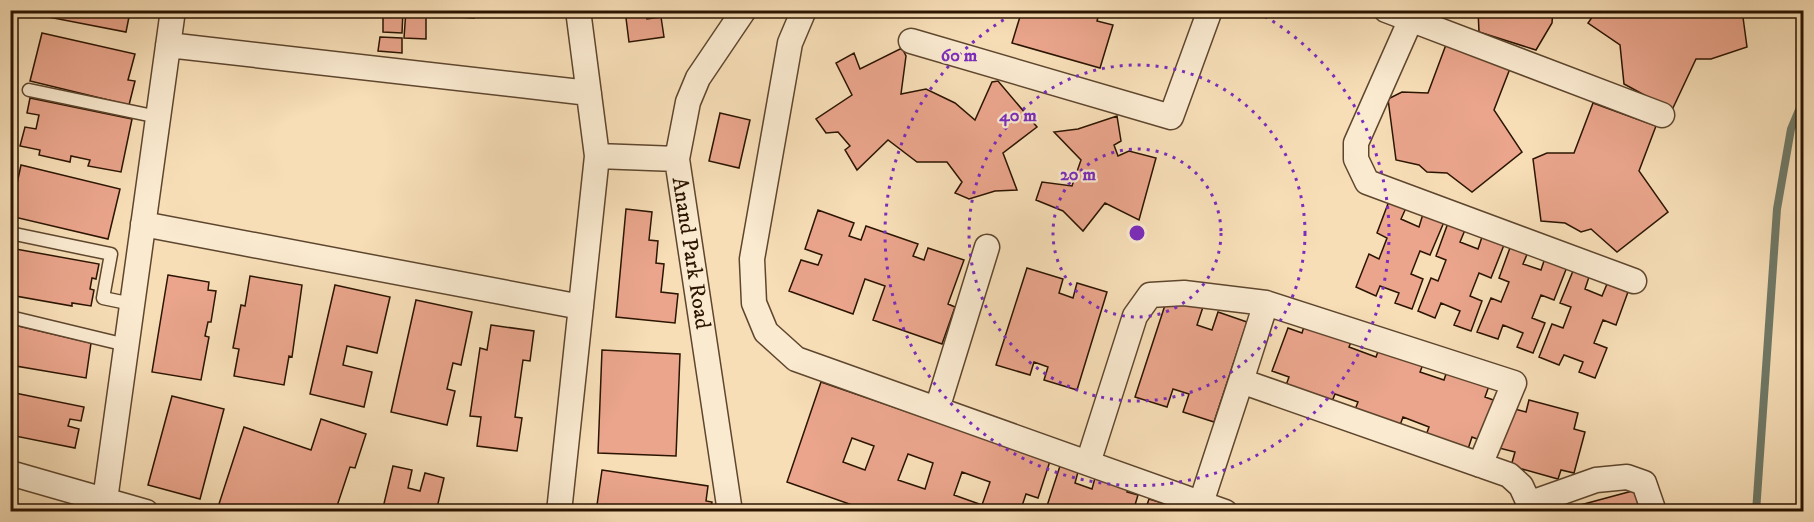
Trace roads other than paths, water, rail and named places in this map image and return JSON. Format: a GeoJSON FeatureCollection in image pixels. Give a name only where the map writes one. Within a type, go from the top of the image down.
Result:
{"type":"FeatureCollection","features":[{"type":"Feature","properties":{"kind":"street"},"geometry":{"type":"LineString","coordinates":[[105,500],[173,10]]}},
{"type":"Feature","properties":{"kind":"street"},"geometry":{"type":"LineString","coordinates":[[560,512],[597,156],[578,10]]}},
{"type":"Feature","properties":{"kind":"street","name":"Anand Park Road"},"geometry":{"type":"LineString","coordinates":[[730,512],[677,159],[688,102],[698,78],[744,10]]}},
{"type":"Feature","properties":{"kind":"street"},"geometry":{"type":"LineString","coordinates":[[787,10],[790,44]]}},
{"type":"Feature","properties":{"kind":"street"},"geometry":{"type":"LineString","coordinates":[[804,10],[790,44],[752,259],[754,303],[766,332],[796,359],[1225,512]]}},
{"type":"Feature","properties":{"kind":"street"},"geometry":{"type":"LineString","coordinates":[[911,41],[1171,117],[1210,10]]}},
{"type":"Feature","properties":{"kind":"street"},"geometry":{"type":"LineString","coordinates":[[1386,10],[1413,15],[1662,115]]}},
{"type":"Feature","properties":{"kind":"street"},"geometry":{"type":"LineString","coordinates":[[1413,15],[1356,143],[1356,159],[1368,182],[1634,281]]}},
{"type":"Feature","properties":{"kind":"street"},"geometry":{"type":"LineString","coordinates":[[168,45],[589,93]]}},
{"type":"Feature","properties":{"kind":"street"},"geometry":{"type":"LineString","coordinates":[[597,156],[677,159]]}},
{"type":"Feature","properties":{"kind":"street"},"geometry":{"type":"LineString","coordinates":[[143,224],[581,307]]}},
{"type":"Feature","properties":{"kind":"street"},"geometry":{"type":"LineString","coordinates":[[937,409],[987,247]]}},
{"type":"Feature","properties":{"kind":"street"},"geometry":{"type":"LineString","coordinates":[[1088,463],[1135,316],[1150,295],[1184,293],[1266,303],[1514,383],[1480,465]]}},
{"type":"Feature","properties":{"kind":"street"},"geometry":{"type":"LineString","coordinates":[[1201,503],[1266,303]]}},
{"type":"Feature","properties":{"kind":"street"},"geometry":{"type":"LineString","coordinates":[[1241,381],[1509,475],[1521,486],[1532,508],[1596,480],[1627,477],[1644,483],[1654,512]]}},
{"type":"Feature","properties":{"kind":"street"},"geometry":{"type":"LineString","coordinates":[[10,473],[146,512]]}},
{"type":"Feature","properties":{"kind":"lane"},"geometry":{"type":"LineString","coordinates":[[29,90],[158,117]]}},
{"type":"Feature","properties":{"kind":"lane"},"geometry":{"type":"LineString","coordinates":[[10,233],[111,254],[103,298],[132,304]]}},
{"type":"Feature","properties":{"kind":"lane"},"geometry":{"type":"LineString","coordinates":[[10,317],[126,345]]}},
{"type":"Feature","properties":{"kind":"waterway"},"geometry":{"type":"LineString","coordinates":[[1756,512],[1777,209],[1791,129],[1804,98]]}}]}
